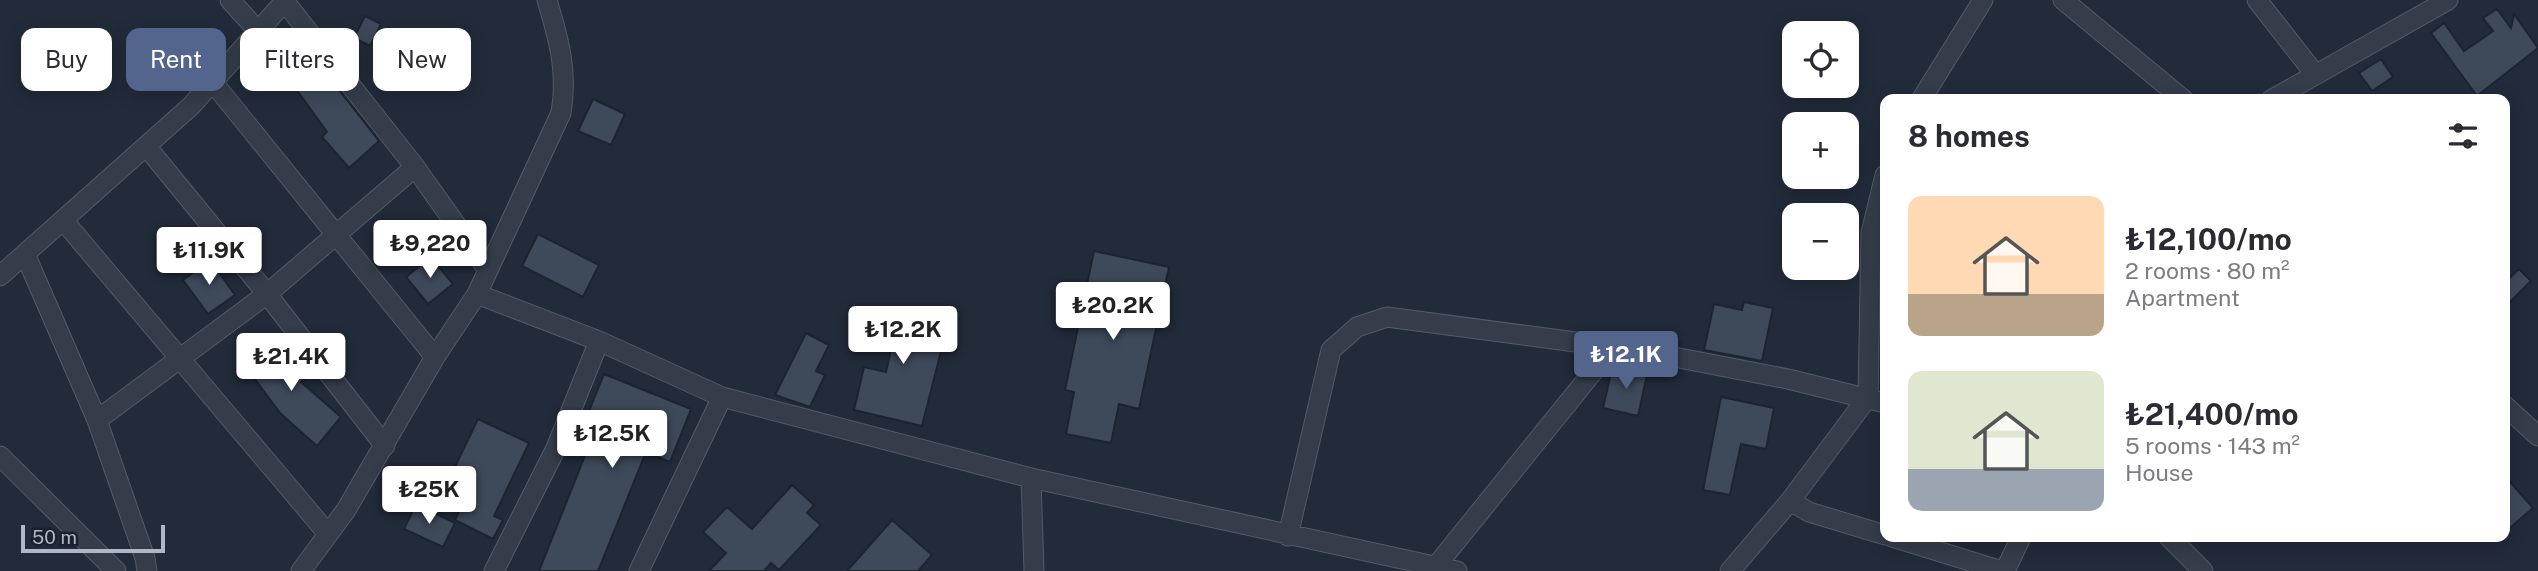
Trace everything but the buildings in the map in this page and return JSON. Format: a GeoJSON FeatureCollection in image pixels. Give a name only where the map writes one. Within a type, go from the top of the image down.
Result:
{"type":"FeatureCollection","features":[{"type":"Feature","properties":{"kind":"street"},"geometry":{"type":"LineString","coordinates":[[230,0],[255,28]]}},
{"type":"Feature","properties":{"kind":"street"},"geometry":{"type":"LineString","coordinates":[[301,571],[385,446],[435,357],[477,294],[561,113],[566,83],[563,51],[547,0]]}},
{"type":"Feature","properties":{"kind":"street"},"geometry":{"type":"LineString","coordinates":[[1924,94],[1983,0]]}},
{"type":"Feature","properties":{"kind":"street"},"geometry":{"type":"LineString","coordinates":[[2063,0],[2177,94]]}},
{"type":"Feature","properties":{"kind":"street"},"geometry":{"type":"LineString","coordinates":[[2257,0],[2315,74]]}},
{"type":"Feature","properties":{"kind":"street"},"geometry":{"type":"LineString","coordinates":[[2281,94],[2448,0]]}},
{"type":"Feature","properties":{"kind":"street"},"geometry":{"type":"LineString","coordinates":[[261,28],[286,1],[415,167],[488,270]]}},
{"type":"Feature","properties":{"kind":"street"},"geometry":{"type":"LineString","coordinates":[[226,64],[240,50]]}},
{"type":"Feature","properties":{"kind":"street"},"geometry":{"type":"LineString","coordinates":[[0,276],[191,106],[203,91]]}},
{"type":"Feature","properties":{"kind":"street"},"geometry":{"type":"LineString","coordinates":[[220,91],[435,357]]}},
{"type":"Feature","properties":{"kind":"street"},"geometry":{"type":"LineString","coordinates":[[146,146],[267,294],[385,446]]}},
{"type":"Feature","properties":{"kind":"street"},"geometry":{"type":"LineString","coordinates":[[97,419],[267,294],[415,167]]}},
{"type":"Feature","properties":{"kind":"street"},"geometry":{"type":"LineString","coordinates":[[1730,571],[1876,400],[1871,233],[1880,196]]}},
{"type":"Feature","properties":{"kind":"street"},"geometry":{"type":"LineString","coordinates":[[63,220],[328,534]]}},
{"type":"Feature","properties":{"kind":"street"},"geometry":{"type":"LineString","coordinates":[[25,254],[97,419],[145,558],[147,571]]}},
{"type":"Feature","properties":{"kind":"street"},"geometry":{"type":"LineString","coordinates":[[477,294],[599,341],[722,397],[1031,478],[1434,569],[1457,571]]}},
{"type":"Feature","properties":{"kind":"street"},"geometry":{"type":"LineString","coordinates":[[1288,536],[1331,350],[1357,327],[1387,317],[1613,347],[1876,400]]}},
{"type":"Feature","properties":{"kind":"street"},"geometry":{"type":"LineString","coordinates":[[494,571],[556,448],[599,341]]}},
{"type":"Feature","properties":{"kind":"street"},"geometry":{"type":"LineString","coordinates":[[1434,569],[1613,347]]}},
{"type":"Feature","properties":{"kind":"street"},"geometry":{"type":"LineString","coordinates":[[639,571],[722,397]]}},
{"type":"Feature","properties":{"kind":"street"},"geometry":{"type":"LineString","coordinates":[[2510,410],[2538,436]]}},
{"type":"Feature","properties":{"kind":"street"},"geometry":{"type":"LineString","coordinates":[[0,456],[116,571]]}},
{"type":"Feature","properties":{"kind":"street"},"geometry":{"type":"LineString","coordinates":[[1031,478],[1034,571]]}},
{"type":"Feature","properties":{"kind":"street"},"geometry":{"type":"LineString","coordinates":[[1790,502],[1809,512],[1880,533]]}},
{"type":"Feature","properties":{"kind":"street"},"geometry":{"type":"LineString","coordinates":[[1908,542],[2004,571],[2018,542]]}},
{"type":"Feature","properties":{"kind":"street"},"geometry":{"type":"LineString","coordinates":[[2174,542],[2203,571]]}}]}
